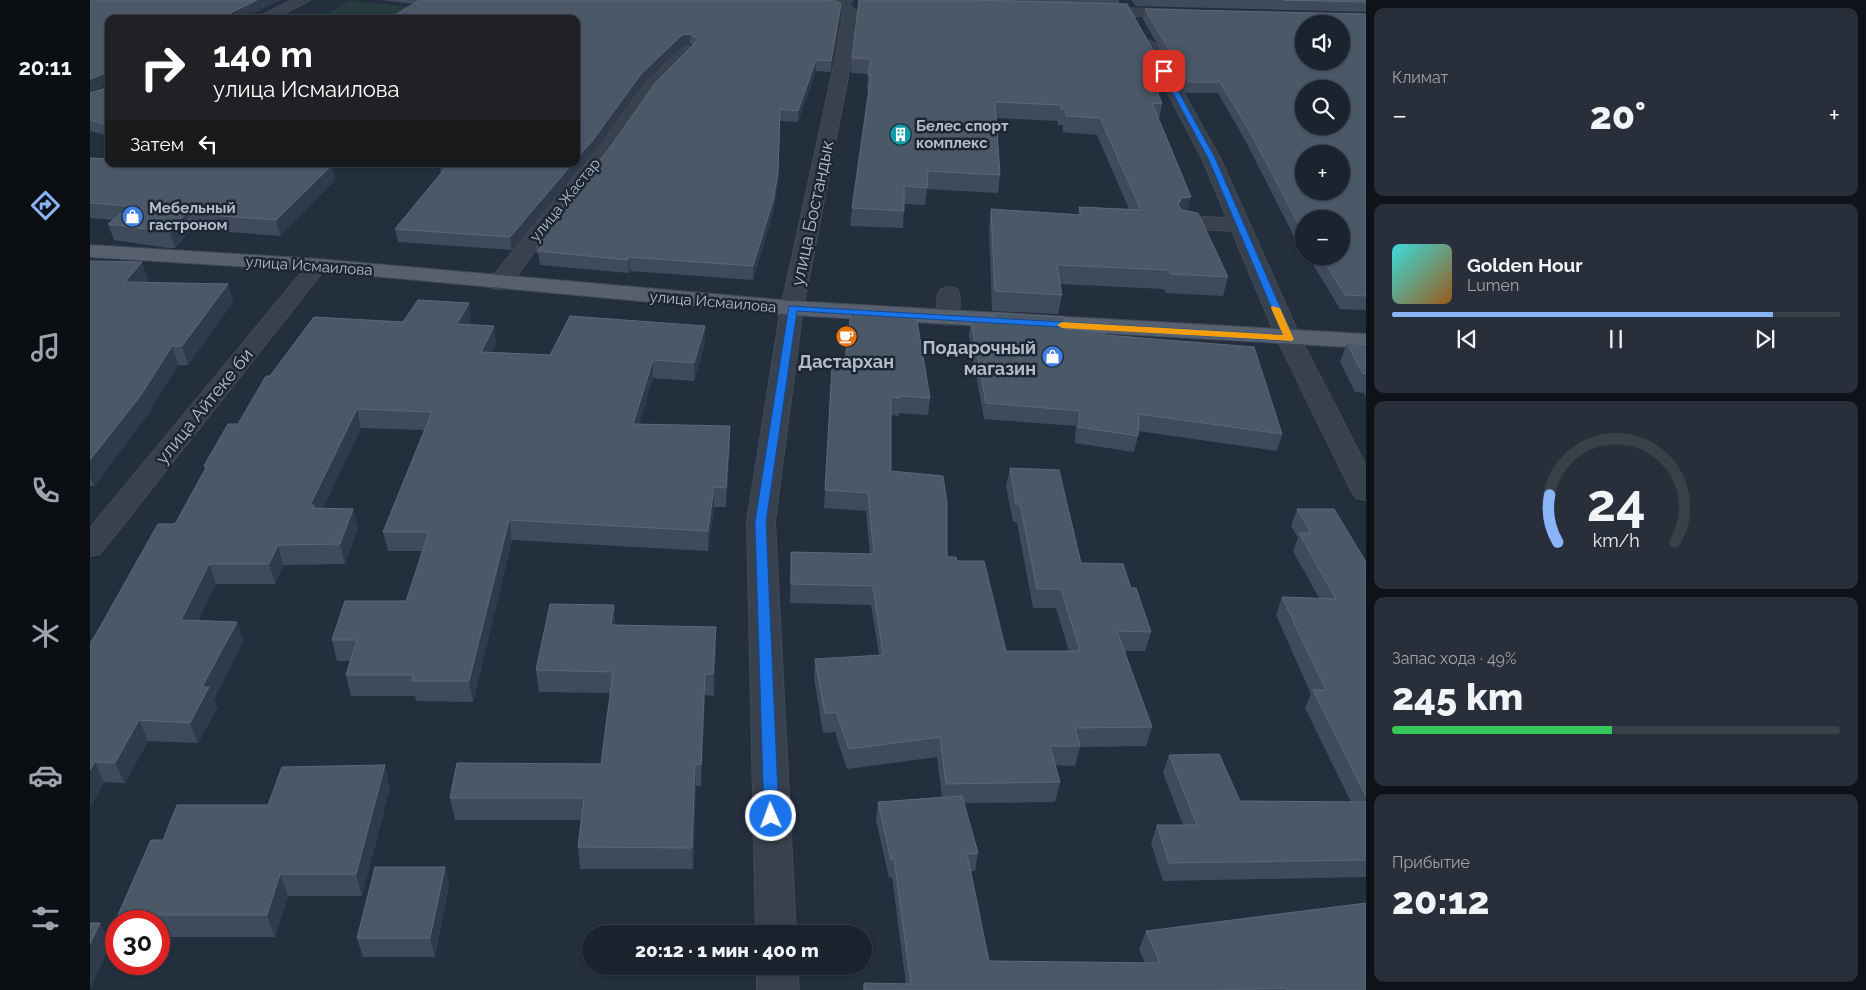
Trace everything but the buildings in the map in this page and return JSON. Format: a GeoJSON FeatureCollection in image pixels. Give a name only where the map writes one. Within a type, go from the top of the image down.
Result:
{"type":"FeatureCollection","features":[{"type":"Feature","properties":{"kind":"main road","name":"улица Исмаилова"},"geometry":{"type":"LineString","coordinates":[[90,251],[318,265],[792,308],[1289,339],[1366,341]]}},
{"type":"Feature","properties":{"kind":"street"},"geometry":{"type":"LineString","coordinates":[[270,15],[303,0]]}},
{"type":"Feature","properties":{"kind":"street","name":"улица Бостандык"},"geometry":{"type":"LineString","coordinates":[[776,925],[761,522],[792,308],[849,28],[850,12],[845,4]]}},
{"type":"Feature","properties":{"kind":"street"},"geometry":{"type":"LineString","coordinates":[[1127,6],[1211,158],[1238,225],[1289,339],[1366,492]]}},
{"type":"Feature","properties":{"kind":"street"},"geometry":{"type":"LineString","coordinates":[[1082,11],[1127,6],[1197,14]]}},
{"type":"Feature","properties":{"kind":"street","name":"улица Жастар"},"geometry":{"type":"LineString","coordinates":[[500,283],[540,230],[601,157],[648,89],[689,50]]}},
{"type":"Feature","properties":{"kind":"street"},"geometry":{"type":"LineString","coordinates":[[1185,222],[1238,225]]}},
{"type":"Feature","properties":{"kind":"street","name":"улица Айтеке би"},"geometry":{"type":"LineString","coordinates":[[90,547],[318,265]]}},
{"type":"Feature","properties":{"kind":"street"},"geometry":{"type":"LineString","coordinates":[[947,318],[949,294]]}},
{"type":"Feature","properties":{"kind":"street"},"geometry":{"type":"LineString","coordinates":[[777,975],[778,990]]}},
{"type":"Feature","properties":{"kind":"green space"},"geometry":{"type":"Polygon","coordinates":[[[349,1],[415,7],[402,15],[325,15],[349,1]]]}},
{"type":"Feature","properties":{"kind":"slow traffic"},"geometry":{"type":"LineString","coordinates":[[1062,325],[1289,339],[1276,308]]}},
{"type":"Feature","properties":{"kind":"place","name":"Белес спорт комплекс"},"geometry":{"type":"Point","coordinates":[900,135]}},
{"type":"Feature","properties":{"kind":"place","name":"Мебельный гастроном"},"geometry":{"type":"Point","coordinates":[133,217]}},
{"type":"Feature","properties":{"kind":"place","name":"Дастархан"},"geometry":{"type":"Point","coordinates":[846,336]}},
{"type":"Feature","properties":{"kind":"place","name":"Подарочный магазин"},"geometry":{"type":"Point","coordinates":[1052,357]}},
{"type":"Feature","properties":{"kind":"route"},"geometry":{"type":"LineString","coordinates":[[771,816],[761,522],[792,308],[1289,339],[1238,225],[1211,158],[1164,71]]}}]}
